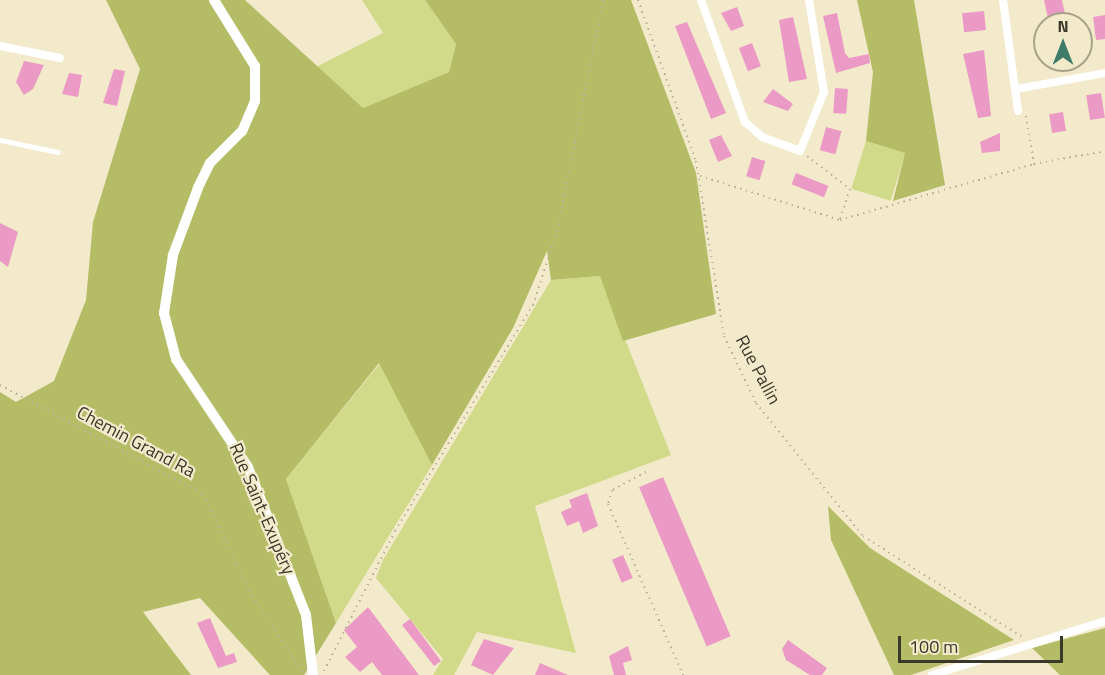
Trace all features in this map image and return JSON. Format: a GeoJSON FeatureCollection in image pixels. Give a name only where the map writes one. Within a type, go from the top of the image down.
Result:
{"type":"FeatureCollection","features":[{"type":"Feature","properties":{"kind":"street","name":"Rue Saint-Exupéry"},"geometry":{"type":"LineString","coordinates":[[214,0],[248,49],[258,86],[242,131],[210,163],[172,255],[165,296],[167,333],[176,359],[248,467],[306,615],[313,675]]}},
{"type":"Feature","properties":{"kind":"street"},"geometry":{"type":"LineString","coordinates":[[700,0],[745,122],[762,137],[800,151],[824,92],[808,0]]}},
{"type":"Feature","properties":{"kind":"street"},"geometry":{"type":"LineString","coordinates":[[1003,0],[1018,111]]}},
{"type":"Feature","properties":{"kind":"street"},"geometry":{"type":"LineString","coordinates":[[0,46],[60,58]]}},
{"type":"Feature","properties":{"kind":"street"},"geometry":{"type":"LineString","coordinates":[[1016,89],[1105,73]]}},
{"type":"Feature","properties":{"kind":"street"},"geometry":{"type":"LineString","coordinates":[[932,675],[1029,641],[1105,621]]}},
{"type":"Feature","properties":{"kind":"lane"},"geometry":{"type":"LineString","coordinates":[[0,140],[58,152]]}},
{"type":"Feature","properties":{"kind":"path"},"geometry":{"type":"LineString","coordinates":[[322,675],[340,629],[395,531],[533,306],[558,231],[603,0]]}},
{"type":"Feature","properties":{"kind":"path","name":"Rue Pallin"},"geometry":{"type":"LineString","coordinates":[[638,0],[698,175],[724,336],[756,403],[863,536],[1029,641]]}},
{"type":"Feature","properties":{"kind":"path"},"geometry":{"type":"LineString","coordinates":[[1018,111],[1027,117],[1034,164]]}},
{"type":"Feature","properties":{"kind":"path"},"geometry":{"type":"LineString","coordinates":[[800,151],[850,189],[840,220]]}},
{"type":"Feature","properties":{"kind":"path"},"geometry":{"type":"LineString","coordinates":[[698,175],[840,220],[1034,164],[1105,151]]}},
{"type":"Feature","properties":{"kind":"path","name":"Chemin Grand Ra"},"geometry":{"type":"LineString","coordinates":[[0,384],[203,494],[249,590],[303,675]]}},
{"type":"Feature","properties":{"kind":"path"},"geometry":{"type":"LineString","coordinates":[[646,472],[620,483],[608,504],[683,675]]}},
{"type":"Feature","properties":{"kind":"green space"},"geometry":{"type":"Polygon","coordinates":[[[106,0],[245,0],[363,108],[449,72],[456,44],[425,0],[631,0],[696,173],[716,314],[623,341],[600,276],[551,280],[547,251],[513,328],[432,465],[379,363],[286,479],[336,623],[304,675],[270,675],[200,598],[143,612],[191,675],[0,675],[0,392],[16,402],[54,381],[86,300],[93,222],[140,69],[106,0]]]}},
{"type":"Feature","properties":{"kind":"green space"},"geometry":{"type":"Polygon","coordinates":[[[362,0],[425,0],[456,44],[449,72],[363,108],[316,67],[383,33],[362,0]]]}},
{"type":"Feature","properties":{"kind":"green space"},"geometry":{"type":"Polygon","coordinates":[[[857,0],[914,0],[945,185],[893,201],[905,153],[866,141],[873,72],[857,0]]]}},
{"type":"Feature","properties":{"kind":"green space"},"geometry":{"type":"Polygon","coordinates":[[[866,141],[905,153],[891,201],[851,189],[866,141]]]}},
{"type":"Feature","properties":{"kind":"green space"},"geometry":{"type":"Polygon","coordinates":[[[600,276],[671,455],[535,506],[576,653],[477,632],[454,675],[433,675],[443,659],[376,578],[383,560],[551,280],[600,276]]]}},
{"type":"Feature","properties":{"kind":"green space"},"geometry":{"type":"Polygon","coordinates":[[[380,363],[432,465],[336,623],[286,479],[380,363]]]}},
{"type":"Feature","properties":{"kind":"green space"},"geometry":{"type":"Polygon","coordinates":[[[828,506],[870,548],[1014,640],[911,675],[894,675],[831,540],[828,506]]]}},
{"type":"Feature","properties":{"kind":"green space"},"geometry":{"type":"Polygon","coordinates":[[[1105,628],[1105,675],[1060,675],[1032,648],[1105,628]]]}},
{"type":"Feature","properties":{"kind":"building"},"geometry":{"type":"Polygon","coordinates":[[[1044,0],[1062,0],[1065,12],[1047,12],[1044,0]]]}},
{"type":"Feature","properties":{"kind":"building"},"geometry":{"type":"Polygon","coordinates":[[[737,7],[744,26],[731,31],[721,13],[737,7]]]}},
{"type":"Feature","properties":{"kind":"building"},"geometry":{"type":"Polygon","coordinates":[[[984,11],[986,30],[964,32],[962,13],[984,11]]]}},
{"type":"Feature","properties":{"kind":"building"},"geometry":{"type":"Polygon","coordinates":[[[837,13],[845,53],[849,58],[869,54],[870,63],[836,73],[823,16],[837,13]]]}},
{"type":"Feature","properties":{"kind":"building"},"geometry":{"type":"Polygon","coordinates":[[[1105,15],[1105,39],[1096,40],[1093,17],[1105,15]]]}},
{"type":"Feature","properties":{"kind":"building"},"geometry":{"type":"Polygon","coordinates":[[[793,17],[807,79],[789,82],[779,20],[793,17]]]}},
{"type":"Feature","properties":{"kind":"building"},"geometry":{"type":"Polygon","coordinates":[[[687,22],[726,113],[711,119],[675,26],[687,22]]]}},
{"type":"Feature","properties":{"kind":"building"},"geometry":{"type":"Polygon","coordinates":[[[752,43],[761,66],[748,71],[739,48],[752,43]]]}},
{"type":"Feature","properties":{"kind":"building"},"geometry":{"type":"Polygon","coordinates":[[[984,50],[991,116],[978,118],[963,54],[984,50]]]}},
{"type":"Feature","properties":{"kind":"building"},"geometry":{"type":"Polygon","coordinates":[[[24,61],[44,65],[33,89],[24,95],[16,82],[24,61]]]}},
{"type":"Feature","properties":{"kind":"building"},"geometry":{"type":"Polygon","coordinates":[[[114,69],[125,71],[117,106],[103,103],[114,69]]]}},
{"type":"Feature","properties":{"kind":"building"},"geometry":{"type":"Polygon","coordinates":[[[69,73],[82,75],[78,97],[62,94],[69,73]]]}},
{"type":"Feature","properties":{"kind":"building"},"geometry":{"type":"Polygon","coordinates":[[[835,88],[848,89],[846,114],[833,113],[835,88]]]}},
{"type":"Feature","properties":{"kind":"building"},"geometry":{"type":"Polygon","coordinates":[[[773,89],[793,104],[788,111],[763,102],[773,89]]]}},
{"type":"Feature","properties":{"kind":"building"},"geometry":{"type":"Polygon","coordinates":[[[1101,93],[1105,118],[1090,120],[1086,95],[1101,93]]]}},
{"type":"Feature","properties":{"kind":"building"},"geometry":{"type":"Polygon","coordinates":[[[1063,112],[1066,131],[1052,133],[1049,114],[1063,112]]]}},
{"type":"Feature","properties":{"kind":"building"},"geometry":{"type":"Polygon","coordinates":[[[826,127],[841,131],[835,154],[820,150],[826,127]]]}},
{"type":"Feature","properties":{"kind":"building"},"geometry":{"type":"Polygon","coordinates":[[[1000,133],[1000,151],[982,153],[980,142],[1000,133]]]}},
{"type":"Feature","properties":{"kind":"building"},"geometry":{"type":"Polygon","coordinates":[[[721,135],[732,156],[718,162],[709,140],[721,135]]]}},
{"type":"Feature","properties":{"kind":"building"},"geometry":{"type":"Polygon","coordinates":[[[752,157],[765,161],[760,180],[746,176],[752,157]]]}},
{"type":"Feature","properties":{"kind":"building"},"geometry":{"type":"Polygon","coordinates":[[[796,173],[828,186],[824,197],[792,184],[796,173]]]}},
{"type":"Feature","properties":{"kind":"building"},"geometry":{"type":"Polygon","coordinates":[[[0,223],[18,232],[8,267],[0,261],[0,223]]]}},
{"type":"Feature","properties":{"kind":"building"},"geometry":{"type":"Polygon","coordinates":[[[663,477],[731,636],[707,646],[639,487],[663,477]]]}},
{"type":"Feature","properties":{"kind":"building"},"geometry":{"type":"Polygon","coordinates":[[[587,493],[598,526],[583,533],[579,521],[567,526],[561,512],[572,507],[569,500],[587,493]]]}},
{"type":"Feature","properties":{"kind":"building"},"geometry":{"type":"Polygon","coordinates":[[[623,555],[633,578],[622,583],[612,560],[623,555]]]}},
{"type":"Feature","properties":{"kind":"building"},"geometry":{"type":"Polygon","coordinates":[[[368,607],[419,675],[382,675],[372,662],[360,672],[345,657],[357,647],[344,630],[368,607]]]}},
{"type":"Feature","properties":{"kind":"building"},"geometry":{"type":"Polygon","coordinates":[[[210,618],[226,656],[234,653],[237,662],[218,668],[197,623],[210,618]]]}},
{"type":"Feature","properties":{"kind":"building"},"geometry":{"type":"Polygon","coordinates":[[[410,619],[441,661],[434,666],[402,625],[410,619]]]}},
{"type":"Feature","properties":{"kind":"building"},"geometry":{"type":"Polygon","coordinates":[[[484,639],[514,648],[493,675],[471,665],[484,639]]]}},
{"type":"Feature","properties":{"kind":"building"},"geometry":{"type":"Polygon","coordinates":[[[788,640],[827,668],[822,675],[810,675],[786,660],[782,649],[788,640]]]}},
{"type":"Feature","properties":{"kind":"building"},"geometry":{"type":"Polygon","coordinates":[[[628,646],[632,660],[623,663],[626,675],[614,675],[609,656],[628,646]]]}},
{"type":"Feature","properties":{"kind":"building"},"geometry":{"type":"Polygon","coordinates":[[[540,663],[568,675],[535,675],[540,663]]]}}]}
